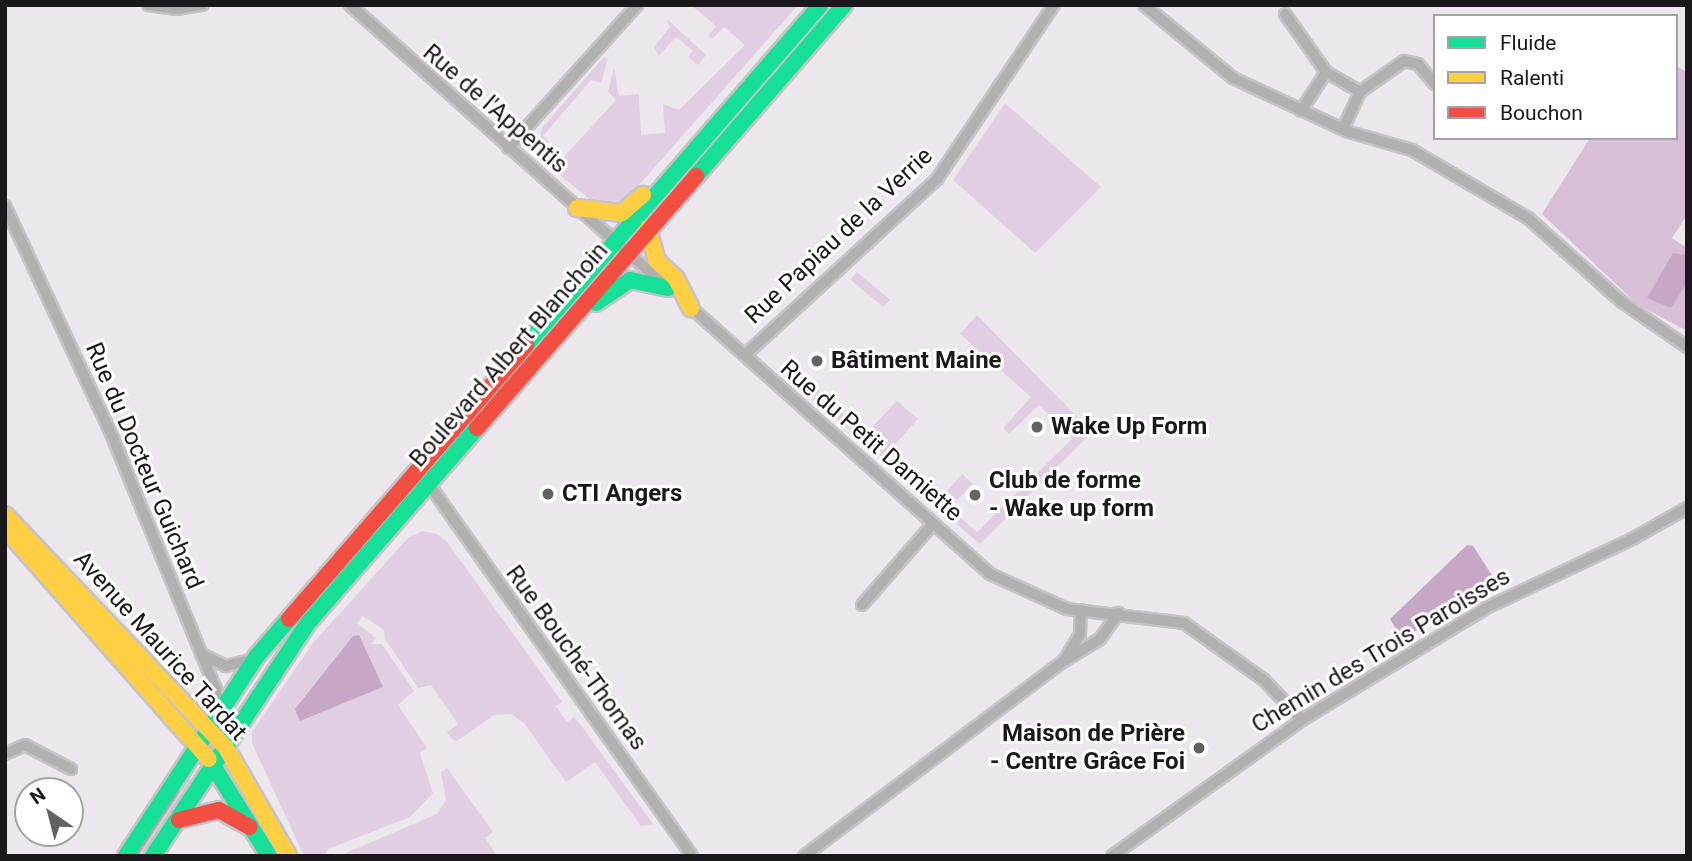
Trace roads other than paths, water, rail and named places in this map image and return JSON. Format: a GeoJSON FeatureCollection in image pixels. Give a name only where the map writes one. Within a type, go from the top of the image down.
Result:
{"type":"FeatureCollection","features":[{"type":"Feature","properties":{"kind":"street"},"geometry":{"type":"LineString","coordinates":[[148,5],[177,9],[203,5]]}},
{"type":"Feature","properties":{"kind":"street","name":"Rue de l'Appentis"},"geometry":{"type":"LineString","coordinates":[[350,5],[621,247]]}},
{"type":"Feature","properties":{"kind":"street"},"geometry":{"type":"LineString","coordinates":[[508,148],[637,5]]}},
{"type":"Feature","properties":{"kind":"street","name":"Boulevard Albert Blanchoin"},"geometry":{"type":"LineString","coordinates":[[153,856],[307,624],[552,340],[689,154],[820,5]]}},
{"type":"Feature","properties":{"kind":"street","name":"Boulevard Albert Blanchoin"},"geometry":{"type":"LineString","coordinates":[[126,856],[257,657],[443,439],[621,247],[648,228],[844,5]]}},
{"type":"Feature","properties":{"kind":"street","name":"Rue Papiau de la Verrie"},"geometry":{"type":"LineString","coordinates":[[745,355],[937,179],[1054,5]]}},
{"type":"Feature","properties":{"kind":"street"},"geometry":{"type":"LineString","coordinates":[[1144,5],[1216,67],[1301,111],[1343,129],[1412,150],[1528,218],[1622,302],[1687,347]]}},
{"type":"Feature","properties":{"kind":"street"},"geometry":{"type":"LineString","coordinates":[[1285,14],[1326,72],[1360,92]]}},
{"type":"Feature","properties":{"kind":"street"},"geometry":{"type":"LineString","coordinates":[[1343,129],[1360,92],[1405,61],[1419,64],[1433,82]]}},
{"type":"Feature","properties":{"kind":"street"},"geometry":{"type":"LineString","coordinates":[[1301,111],[1326,72]]}},
{"type":"Feature","properties":{"kind":"street"},"geometry":{"type":"LineString","coordinates":[[577,208],[622,213],[638,201],[676,154],[689,154]]}},
{"type":"Feature","properties":{"kind":"street","name":"Rue du Docteur Guichard"},"geometry":{"type":"LineString","coordinates":[[5,206],[110,431],[222,710],[226,748]]}},
{"type":"Feature","properties":{"kind":"street"},"geometry":{"type":"LineString","coordinates":[[648,228],[657,261],[676,279],[691,308]]}},
{"type":"Feature","properties":{"kind":"street","name":"Rue du Petit Damiette"},"geometry":{"type":"LineString","coordinates":[[621,247],[933,524],[1005,583],[1052,604],[1189,626],[1272,687],[1302,720]]}},
{"type":"Feature","properties":{"kind":"street"},"geometry":{"type":"LineString","coordinates":[[552,340],[570,332],[620,283],[653,282],[668,288]]}},
{"type":"Feature","properties":{"kind":"street"},"geometry":{"type":"LineString","coordinates":[[403,486],[416,482],[428,485],[429,470],[443,439]]}},
{"type":"Feature","properties":{"kind":"street","name":"Rue Bouché-Thomas"},"geometry":{"type":"LineString","coordinates":[[428,485],[692,856]]}},
{"type":"Feature","properties":{"kind":"street","name":"Chemin des Trois Paroisses"},"geometry":{"type":"LineString","coordinates":[[1112,856],[1302,720],[1486,608],[1634,538],[1687,508]]}},
{"type":"Feature","properties":{"kind":"street","name":"Avenue Maurice Tardat"},"geometry":{"type":"LineString","coordinates":[[5,515],[204,736],[214,767],[269,856]]}},
{"type":"Feature","properties":{"kind":"street"},"geometry":{"type":"LineString","coordinates":[[862,605],[933,524]]}},
{"type":"Feature","properties":{"kind":"street","name":"Avenue Maurice Tardat"},"geometry":{"type":"LineString","coordinates":[[5,528],[204,736],[226,748],[288,856]]}},
{"type":"Feature","properties":{"kind":"street"},"geometry":{"type":"LineString","coordinates":[[1064,661],[1080,634],[1081,610]]}},
{"type":"Feature","properties":{"kind":"street"},"geometry":{"type":"LineString","coordinates":[[804,856],[1064,661],[1100,639],[1118,613]]}},
{"type":"Feature","properties":{"kind":"street"},"geometry":{"type":"LineString","coordinates":[[200,654],[226,666],[257,657]]}},
{"type":"Feature","properties":{"kind":"street"},"geometry":{"type":"LineString","coordinates":[[5,754],[25,745],[71,769]]}},
{"type":"Feature","properties":{"kind":"street"},"geometry":{"type":"LineString","coordinates":[[178,820],[219,810],[254,831]]}},
{"type":"Feature","properties":{"kind":"tram line"},"geometry":{"type":"LineString","coordinates":[[136,856],[178,792]]}},
{"type":"Feature","properties":{"kind":"place","name":"Bâtiment Maine"},"geometry":{"type":"Point","coordinates":[817,361]}},
{"type":"Feature","properties":{"kind":"place","name":"Wake Up Form"},"geometry":{"type":"Point","coordinates":[1037,427]}},
{"type":"Feature","properties":{"kind":"place","name":"CTI Angers"},"geometry":{"type":"Point","coordinates":[548,494]}},
{"type":"Feature","properties":{"kind":"place","name":"Club de forme - Wake up form"},"geometry":{"type":"Point","coordinates":[975,495]}},
{"type":"Feature","properties":{"kind":"place","name":"Maison de Prière - Centre Grâce Foi"},"geometry":{"type":"Point","coordinates":[1199,748]}}]}
